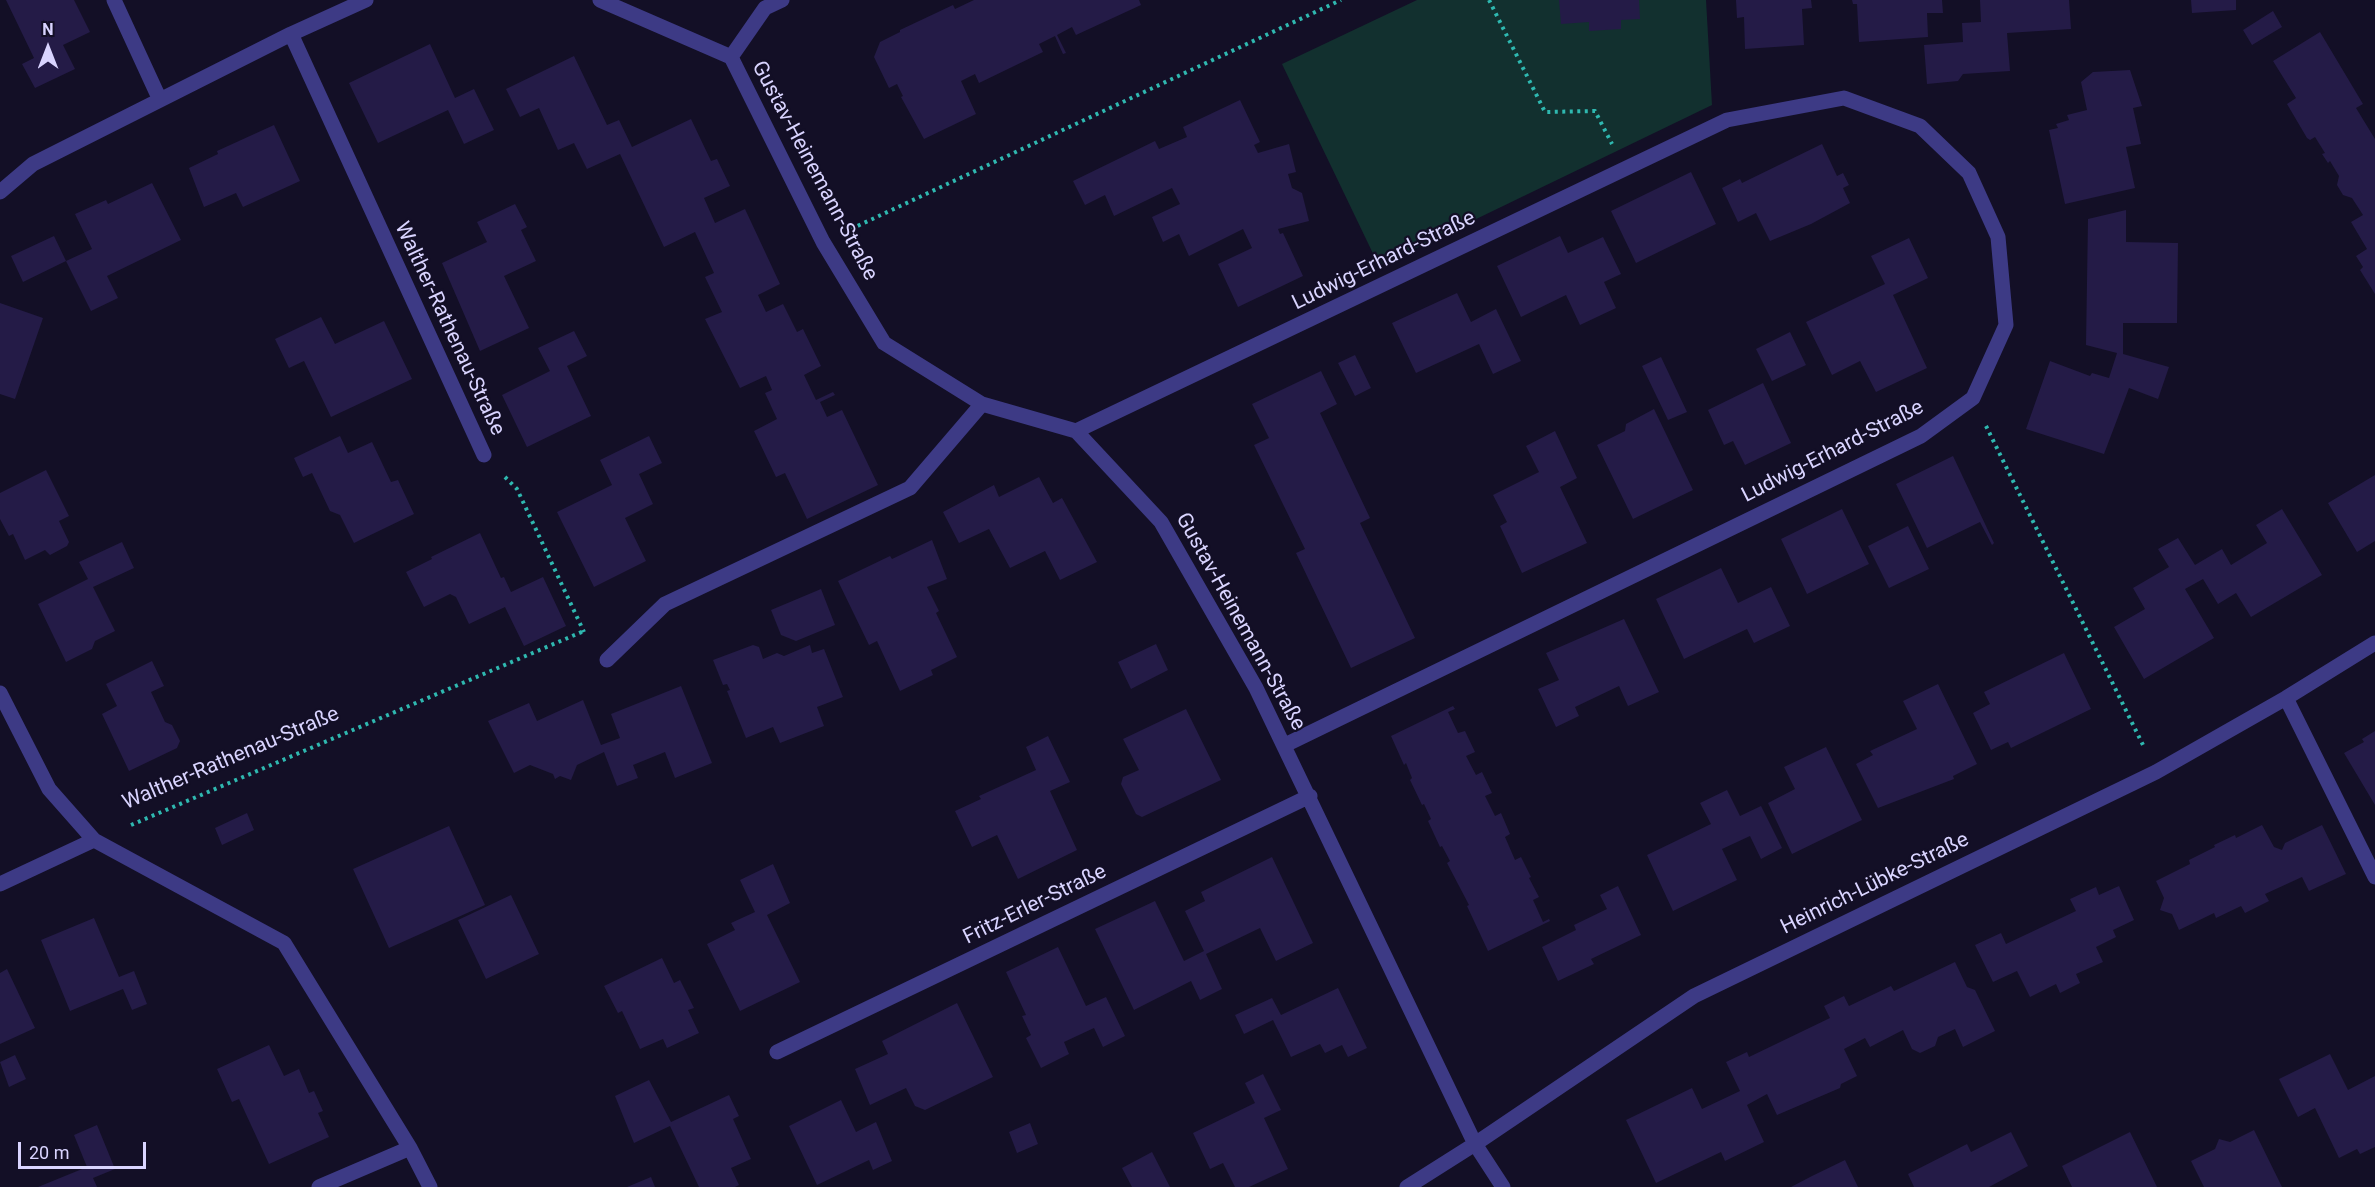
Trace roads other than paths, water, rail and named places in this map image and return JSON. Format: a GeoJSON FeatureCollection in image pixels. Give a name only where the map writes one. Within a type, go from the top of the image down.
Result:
{"type":"FeatureCollection","features":[{"type":"Feature","properties":{"kind":"street"},"geometry":{"type":"LineString","coordinates":[[114,0],[160,100]]}},
{"type":"Feature","properties":{"kind":"street"},"geometry":{"type":"LineString","coordinates":[[0,192],[33,164],[291,34],[366,0]]}},
{"type":"Feature","properties":{"kind":"street","name":"Gustav-Heinemann-Straße"},"geometry":{"type":"LineString","coordinates":[[600,0],[731,57],[823,242],[884,343],[982,404],[1076,431],[1161,522],[1286,745],[1475,1144],[1503,1187]]}},
{"type":"Feature","properties":{"kind":"street"},"geometry":{"type":"LineString","coordinates":[[731,57],[763,4],[782,0]]}},
{"type":"Feature","properties":{"kind":"street","name":"Walther-Rathenau-Straße"},"geometry":{"type":"LineString","coordinates":[[291,34],[484,455]]}},
{"type":"Feature","properties":{"kind":"street","name":"Ludwig-Erhard-Straße"},"geometry":{"type":"LineString","coordinates":[[1076,431],[1727,120],[1844,98],[1920,126],[1969,173],[1998,237],[2006,325],[1973,398],[1921,436],[1286,745]]}},
{"type":"Feature","properties":{"kind":"street"},"geometry":{"type":"LineString","coordinates":[[607,660],[665,604],[909,488],[982,404]]}},
{"type":"Feature","properties":{"kind":"street","name":"Heinrich-Lübke-Straße"},"geometry":{"type":"LineString","coordinates":[[1407,1187],[1475,1144],[1694,996],[2156,772],[2286,698],[2375,643]]}},
{"type":"Feature","properties":{"kind":"street"},"geometry":{"type":"LineString","coordinates":[[0,693],[49,789],[94,840],[284,943],[410,1148],[430,1187]]}},
{"type":"Feature","properties":{"kind":"street"},"geometry":{"type":"LineString","coordinates":[[2286,698],[2375,877]]}},
{"type":"Feature","properties":{"kind":"street","name":"Fritz-Erler-Straße"},"geometry":{"type":"LineString","coordinates":[[777,1052],[1310,796]]}},
{"type":"Feature","properties":{"kind":"street"},"geometry":{"type":"LineString","coordinates":[[0,884],[94,840]]}},
{"type":"Feature","properties":{"kind":"street"},"geometry":{"type":"LineString","coordinates":[[319,1187],[410,1148]]}}]}
